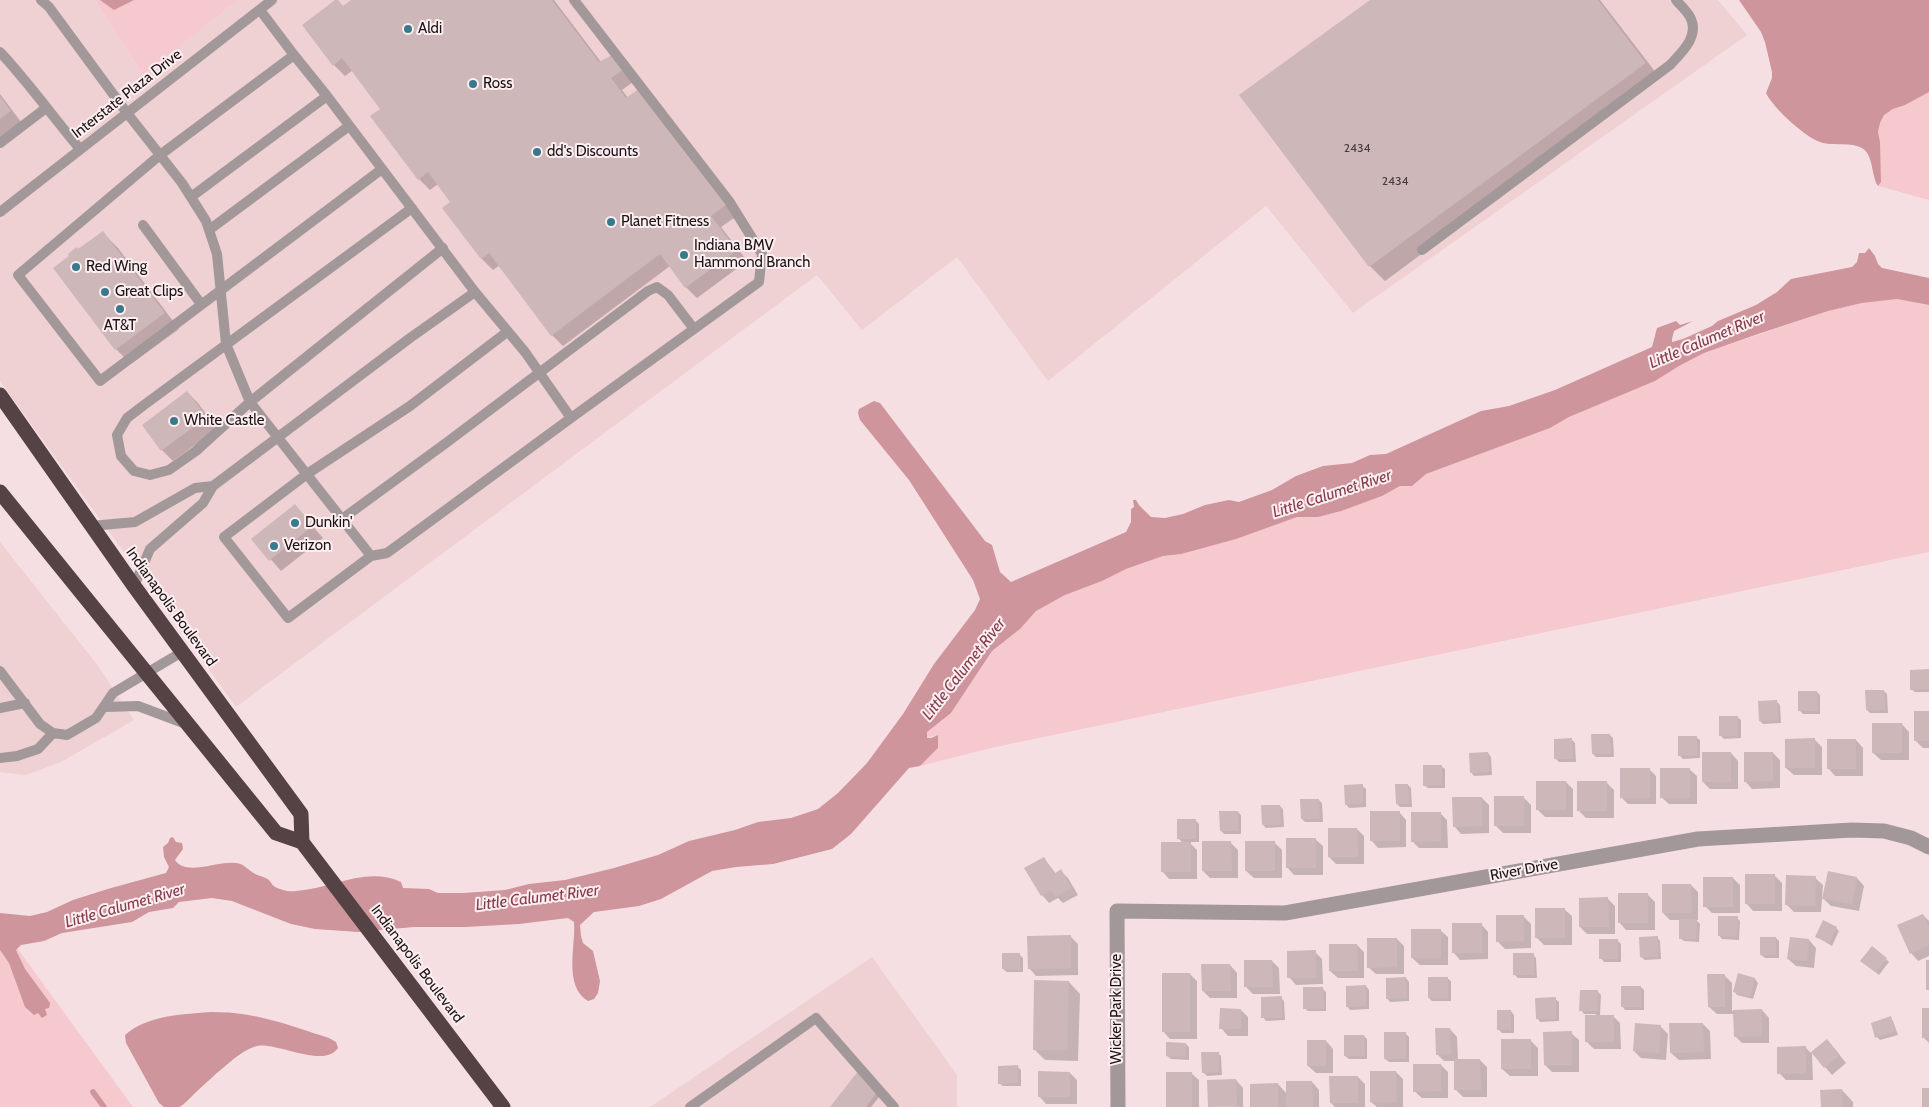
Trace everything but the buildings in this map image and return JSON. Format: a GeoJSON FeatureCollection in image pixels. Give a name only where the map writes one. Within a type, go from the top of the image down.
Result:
{"type":"FeatureCollection","features":[{"type":"Feature","properties":{"kind":"highway","name":"Indianapolis Boulevard"},"geometry":{"type":"LineString","coordinates":[[0,395],[134,586],[301,814],[302,842],[503,1107]]}},
{"type":"Feature","properties":{"kind":"highway"},"geometry":{"type":"LineString","coordinates":[[0,492],[276,833],[302,842]]}},
{"type":"Feature","properties":{"kind":"street","name":"River Drive"},"geometry":{"type":"LineString","coordinates":[[1117,911],[1285,913],[1698,839],[1884,831],[1911,838],[1929,847]]}},
{"type":"Feature","properties":{"kind":"street","name":"Wicker Park Drive"},"geometry":{"type":"LineString","coordinates":[[1117,911],[1118,1107]]}},
{"type":"Feature","properties":{"kind":"lane"},"geometry":{"type":"LineString","coordinates":[[42,0],[160,155],[191,197],[206,222],[217,254],[226,344],[250,402],[371,556]]}},
{"type":"Feature","properties":{"kind":"lane","name":"Interstate Plaza Drive"},"geometry":{"type":"LineString","coordinates":[[0,212],[272,0]]}},
{"type":"Feature","properties":{"kind":"lane"},"geometry":{"type":"LineString","coordinates":[[507,332],[410,406],[307,474],[224,537],[288,618],[371,556],[387,553],[759,282],[762,254],[729,202],[574,0]]}},
{"type":"Feature","properties":{"kind":"lane"},"geometry":{"type":"LineString","coordinates":[[1422,250],[1670,65],[1685,49],[1693,35],[1692,20],[1676,0]]}},
{"type":"Feature","properties":{"kind":"lane"},"geometry":{"type":"LineString","coordinates":[[260,10],[475,292],[539,372],[571,418]]}},
{"type":"Feature","properties":{"kind":"lane"},"geometry":{"type":"LineString","coordinates":[[0,52],[25,79],[80,149]]}},
{"type":"Feature","properties":{"kind":"lane"},"geometry":{"type":"LineString","coordinates":[[294,55],[160,155],[18,275],[100,382],[382,169]]}},
{"type":"Feature","properties":{"kind":"lane"},"geometry":{"type":"LineString","coordinates":[[191,197],[327,96]]}},
{"type":"Feature","properties":{"kind":"lane"},"geometry":{"type":"LineString","coordinates":[[0,143],[46,108]]}},
{"type":"Feature","properties":{"kind":"lane"},"geometry":{"type":"LineString","coordinates":[[209,230],[349,126]]}},
{"type":"Feature","properties":{"kind":"lane"},"geometry":{"type":"LineString","coordinates":[[412,208],[127,418],[117,435],[121,456],[134,470],[150,476],[169,470],[196,451],[250,402],[443,248]]}},
{"type":"Feature","properties":{"kind":"lane"},"geometry":{"type":"LineString","coordinates":[[142,224],[201,304]]}},
{"type":"Feature","properties":{"kind":"lane"},"geometry":{"type":"LineString","coordinates":[[342,519],[648,290],[657,287],[668,295],[694,329]]}},
{"type":"Feature","properties":{"kind":"lane"},"geometry":{"type":"LineString","coordinates":[[134,586],[150,549],[203,504],[213,486],[410,338],[475,292]]}},
{"type":"Feature","properties":{"kind":"lane"},"geometry":{"type":"LineString","coordinates":[[91,526],[135,522],[195,488],[213,486]]}},
{"type":"Feature","properties":{"kind":"lane"},"geometry":{"type":"LineString","coordinates":[[0,671],[40,724],[52,733],[67,735],[96,718],[106,707],[113,693],[182,652]]}},
{"type":"Feature","properties":{"kind":"lane"},"geometry":{"type":"LineString","coordinates":[[0,708],[24,703]]}},
{"type":"Feature","properties":{"kind":"lane"},"geometry":{"type":"LineString","coordinates":[[106,707],[138,706],[189,725]]}},
{"type":"Feature","properties":{"kind":"lane"},"geometry":{"type":"LineString","coordinates":[[0,758],[17,756],[38,748],[52,733]]}},
{"type":"Feature","properties":{"kind":"lane"},"geometry":{"type":"LineString","coordinates":[[690,1107],[816,1018],[894,1107]]}},
{"type":"Feature","properties":{"kind":"shaded area"},"geometry":{"type":"Polygon","coordinates":[[[0,0],[95,0],[143,75],[238,0],[1718,0],[1747,35],[1353,313],[1266,206],[1048,381],[957,257],[862,330],[817,275],[236,707],[0,381],[0,0]]]}},
{"type":"Feature","properties":{"kind":"shaded area"},"geometry":{"type":"Polygon","coordinates":[[[95,0],[238,0],[143,75],[95,0]]]}},
{"type":"Feature","properties":{"kind":"shaded area"},"geometry":{"type":"Polygon","coordinates":[[[1929,92],[1929,200],[1878,186],[1881,182],[1878,132],[1884,115],[1929,92]]]}},
{"type":"Feature","properties":{"kind":"shaded area"},"geometry":{"type":"Polygon","coordinates":[[[1897,299],[1929,305],[1929,552],[991,748],[920,766],[938,748],[938,735],[926,738],[927,732],[951,713],[992,651],[1020,629],[1036,611],[1065,595],[1102,581],[1126,569],[1163,556],[1181,554],[1297,517],[1318,517],[1382,496],[1400,486],[1412,486],[1426,474],[1550,428],[1569,417],[1655,381],[1704,353],[1828,311],[1862,303],[1897,299]]]}},
{"type":"Feature","properties":{"kind":"shaded area"},"geometry":{"type":"Polygon","coordinates":[[[0,542],[99,667],[134,720],[61,762],[26,775],[0,772],[0,542]]]}},
{"type":"Feature","properties":{"kind":"shaded area"},"geometry":{"type":"Polygon","coordinates":[[[0,945],[17,948],[133,1107],[0,1107],[0,945]]]}},
{"type":"Feature","properties":{"kind":"shaded area"},"geometry":{"type":"Polygon","coordinates":[[[872,957],[957,1075],[957,1107],[650,1107],[872,957]]]}},
{"type":"Feature","properties":{"kind":"water"},"geometry":{"type":"Polygon","coordinates":[[[100,0],[134,0],[114,10],[100,0]]]}},
{"type":"Feature","properties":{"kind":"water"},"geometry":{"type":"Polygon","coordinates":[[[1739,0],[1929,0],[1929,92],[1884,115],[1878,132],[1881,182],[1878,186],[1869,155],[1866,151],[1853,145],[1828,144],[1816,141],[1791,122],[1775,106],[1766,93],[1772,78],[1772,72],[1765,42],[1761,32],[1739,0]]]}},
{"type":"Feature","properties":{"kind":"water","name":"Little Calumet River"},"geometry":{"type":"Polygon","coordinates":[[[1869,248],[1882,268],[1929,278],[1929,305],[1897,299],[1862,303],[1828,311],[1758,334],[1704,353],[1655,381],[1569,417],[1550,428],[1426,474],[1412,486],[1400,486],[1382,496],[1341,511],[1318,517],[1297,517],[1236,539],[1181,554],[1163,556],[1126,569],[1102,581],[1065,595],[1036,611],[1020,629],[992,651],[951,713],[927,732],[927,738],[938,735],[938,748],[920,766],[909,768],[851,834],[832,849],[773,864],[712,871],[661,899],[639,906],[594,912],[580,925],[583,943],[593,951],[600,981],[598,993],[594,999],[588,1001],[580,994],[576,986],[572,965],[574,922],[568,918],[519,924],[414,927],[358,932],[315,929],[291,924],[232,901],[212,898],[179,902],[173,908],[149,912],[132,922],[62,933],[44,941],[21,945],[16,950],[25,969],[50,1003],[49,1008],[45,1009],[47,1015],[42,1018],[38,1013],[34,1015],[25,1007],[9,963],[0,950],[0,913],[30,916],[47,912],[73,900],[166,873],[169,867],[164,857],[163,847],[173,837],[176,842],[182,843],[183,849],[175,860],[180,865],[194,868],[229,863],[239,864],[269,880],[273,886],[285,890],[309,889],[362,877],[375,876],[401,882],[403,888],[429,889],[438,893],[463,893],[505,890],[529,884],[565,880],[658,855],[689,841],[735,830],[758,822],[791,818],[818,809],[838,793],[867,763],[903,714],[934,664],[975,610],[980,599],[973,580],[909,480],[860,420],[859,409],[874,401],[880,403],[985,541],[992,545],[1000,572],[1011,582],[1126,532],[1131,522],[1131,509],[1134,507],[1133,500],[1136,500],[1151,517],[1165,518],[1183,514],[1205,505],[1229,500],[1239,502],[1272,490],[1296,476],[1323,466],[1352,463],[1370,455],[1386,454],[1481,411],[1509,406],[1555,390],[1652,347],[1657,328],[1676,321],[1680,325],[1693,321],[1674,331],[1672,342],[1683,339],[1712,326],[1718,321],[1756,305],[1777,292],[1791,279],[1852,267],[1857,262],[1859,253],[1865,253],[1869,248]]]}},
{"type":"Feature","properties":{"kind":"water"},"geometry":{"type":"Polygon","coordinates":[[[212,1012],[244,1014],[286,1024],[329,1038],[336,1042],[338,1048],[331,1054],[311,1056],[266,1046],[250,1048],[233,1059],[181,1106],[164,1107],[159,1103],[126,1043],[125,1035],[134,1028],[155,1019],[212,1012]]]}},
{"type":"Feature","properties":{"kind":"waterway"},"geometry":{"type":"LineString","coordinates":[[93,1092],[104,1107]]}},
{"type":"Feature","properties":{"kind":"place","name":"Aldi"},"geometry":{"type":"Point","coordinates":[408,29]}},
{"type":"Feature","properties":{"kind":"place","name":"Ross"},"geometry":{"type":"Point","coordinates":[473,84]}},
{"type":"Feature","properties":{"kind":"place","name":"dd's Discounts"},"geometry":{"type":"Point","coordinates":[537,152]}},
{"type":"Feature","properties":{"kind":"place","name":"Planet Fitness"},"geometry":{"type":"Point","coordinates":[611,222]}},
{"type":"Feature","properties":{"kind":"place","name":"Indiana BMV Hammond Branch"},"geometry":{"type":"Point","coordinates":[684,255]}},
{"type":"Feature","properties":{"kind":"place","name":"Red Wing"},"geometry":{"type":"Point","coordinates":[76,267]}},
{"type":"Feature","properties":{"kind":"place","name":"Great Clips"},"geometry":{"type":"Point","coordinates":[105,292]}},
{"type":"Feature","properties":{"kind":"place","name":"AT&T"},"geometry":{"type":"Point","coordinates":[120,309]}},
{"type":"Feature","properties":{"kind":"place","name":"White Castle"},"geometry":{"type":"Point","coordinates":[174,421]}},
{"type":"Feature","properties":{"kind":"place","name":"Dunkin'"},"geometry":{"type":"Point","coordinates":[295,523]}},
{"type":"Feature","properties":{"kind":"place","name":"Verizon"},"geometry":{"type":"Point","coordinates":[274,546]}}]}
